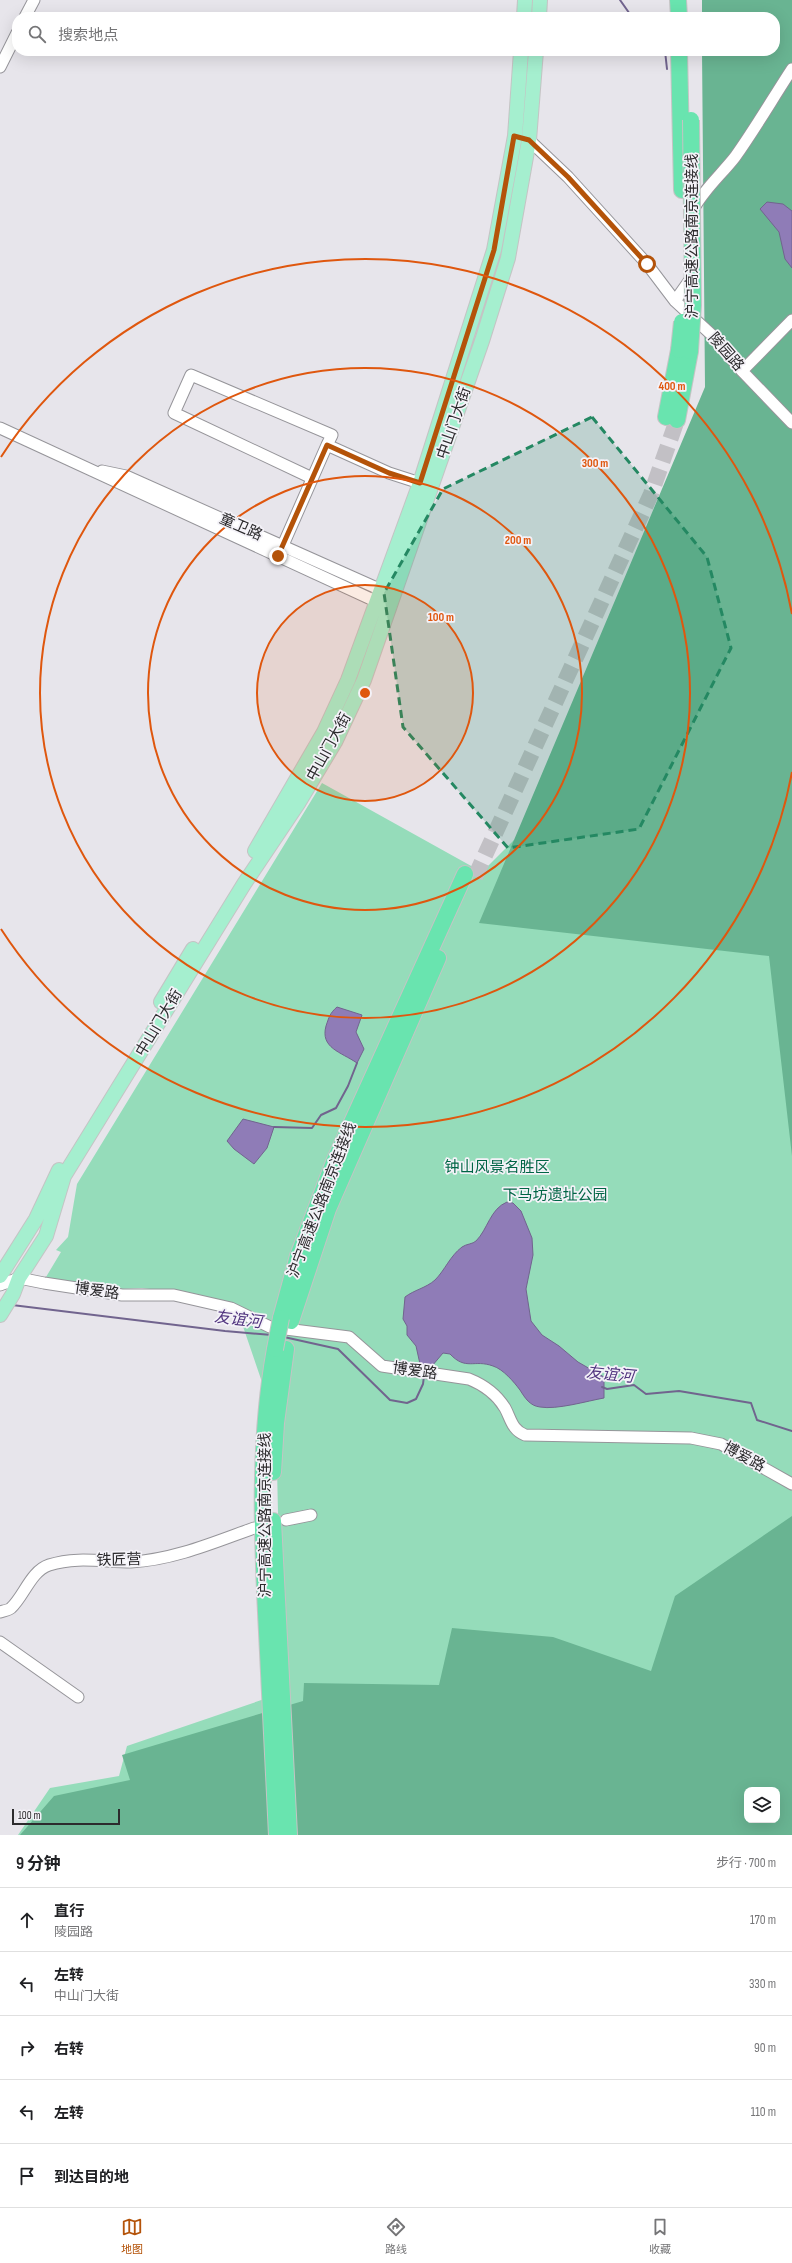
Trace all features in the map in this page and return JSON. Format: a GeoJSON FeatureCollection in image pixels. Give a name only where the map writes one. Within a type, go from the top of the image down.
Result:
{"type":"FeatureCollection","features":[{"type":"Feature","properties":{"kind":"highway"},"geometry":{"type":"LineString","coordinates":[[678,0],[679,12]]}},
{"type":"Feature","properties":{"kind":"highway"},"geometry":{"type":"LineString","coordinates":[[689,0],[689,12]]}},
{"type":"Feature","properties":{"kind":"highway","name":"沪宁高速公路南京连接线"},"geometry":{"type":"LineString","coordinates":[[679,56],[684,253],[682,321],[684,350]]}},
{"type":"Feature","properties":{"kind":"highway","name":"沪宁高速公路南京连接线"},"geometry":{"type":"LineString","coordinates":[[671,419],[693,304],[690,56]]}},
{"type":"Feature","properties":{"kind":"highway","name":"沪宁高速公路南京连接线"},"geometry":{"type":"LineString","coordinates":[[277,1835],[263,1550],[262,1473],[265,1416],[298,1256],[334,1162],[470,876]]}},
{"type":"Feature","properties":{"kind":"highway","name":"沪宁高速公路南京连接线"},"geometry":{"type":"LineString","coordinates":[[280,1349],[273,1501],[289,1835]]}},
{"type":"Feature","properties":{"kind":"main road"},"geometry":{"type":"LineString","coordinates":[[524,12],[525,0]]}},
{"type":"Feature","properties":{"kind":"main road"},"geometry":{"type":"LineString","coordinates":[[539,12],[540,0]]}},
{"type":"Feature","properties":{"kind":"main road","name":"中山门大街"},"geometry":{"type":"LineString","coordinates":[[0,1276],[36,1219],[59,1169],[304,770],[324,732],[348,680],[420,483],[494,250],[514,136],[521,56]]}},
{"type":"Feature","properties":{"kind":"main road","name":"中山门大街"},"geometry":{"type":"LineString","coordinates":[[0,1315],[13,1294],[19,1278],[46,1236],[64,1176],[244,884],[298,802],[334,742],[364,680],[393,601],[514,237],[529,140],[536,56]]}},
{"type":"Feature","properties":{"kind":"main road"},"geometry":{"type":"LineString","coordinates":[[514,136],[529,140]]}},
{"type":"Feature","properties":{"kind":"street"},"geometry":{"type":"LineString","coordinates":[[28,12],[34,0]]}},
{"type":"Feature","properties":{"kind":"street"},"geometry":{"type":"LineString","coordinates":[[0,66],[12,43]]}},
{"type":"Feature","properties":{"kind":"street"},"geometry":{"type":"LineString","coordinates":[[675,300],[692,279],[693,211],[700,197],[712,186],[735,156],[792,69]]}},
{"type":"Feature","properties":{"kind":"street","name":"陵园路"},"geometry":{"type":"LineString","coordinates":[[529,140],[568,177],[647,264],[675,300],[713,336],[742,371],[792,423]]}},
{"type":"Feature","properties":{"kind":"street"},"geometry":{"type":"LineString","coordinates":[[742,371],[792,320]]}},
{"type":"Feature","properties":{"kind":"street"},"geometry":{"type":"LineString","coordinates":[[281,551],[332,435],[191,375],[174,413],[312,478]]}},
{"type":"Feature","properties":{"kind":"street","name":"童卫路"},"geometry":{"type":"LineString","coordinates":[[0,428],[84,467],[126,476],[281,551],[393,601]]}},
{"type":"Feature","properties":{"kind":"street"},"geometry":{"type":"LineString","coordinates":[[327,445],[389,473],[420,483]]}},
{"type":"Feature","properties":{"kind":"street"},"geometry":{"type":"LineString","coordinates":[[0,1285],[19,1278]]}},
{"type":"Feature","properties":{"kind":"street","name":"博爱路"},"geometry":{"type":"LineString","coordinates":[[19,1278],[44,1284],[122,1295],[174,1295],[224,1307],[270,1327],[349,1337],[382,1366],[469,1379],[486,1387],[505,1409],[515,1428],[525,1435],[691,1438],[721,1444],[792,1484]]}},
{"type":"Feature","properties":{"kind":"street"},"geometry":{"type":"LineString","coordinates":[[286,1520],[311,1515]]}},
{"type":"Feature","properties":{"kind":"street","name":"铁匠营"},"geometry":{"type":"LineString","coordinates":[[0,1612],[11,1608],[31,1581],[47,1566],[70,1559],[132,1562],[169,1556],[213,1543],[254,1528]]}},
{"type":"Feature","properties":{"kind":"street"},"geometry":{"type":"LineString","coordinates":[[0,1642],[78,1697]]}},
{"type":"Feature","properties":{"kind":"highlighted area"},"geometry":{"type":"Polygon","coordinates":[[[592,417],[707,557],[731,648],[639,829],[508,848],[403,727],[384,593],[443,489],[592,417]]]}},
{"type":"Feature","properties":{"kind":"green space"},"geometry":{"type":"Polygon","coordinates":[[[702,0],[792,0],[792,1156],[769,956],[479,923],[705,387],[702,56],[780,56],[780,12],[702,12],[702,0]]]}},
{"type":"Feature","properties":{"kind":"green space","name":"钟山风景名胜区"},"geometry":{"type":"Polygon","coordinates":[[[322,783],[482,872],[514,840],[792,934],[792,1835],[18,1835],[50,1788],[119,1776],[127,1746],[282,1693],[276,1423],[236,1306],[204,1296],[142,1288],[120,1289],[60,1282],[46,1277],[61,1252],[56,1250],[68,1237],[77,1184],[322,783]]]}},
{"type":"Feature","properties":{"kind":"green space"},"geometry":{"type":"Polygon","coordinates":[[[792,1516],[792,1835],[20,1835],[54,1796],[130,1780],[122,1755],[303,1701],[304,1683],[439,1685],[452,1628],[553,1637],[651,1671],[675,1596],[792,1516]]]}},
{"type":"Feature","properties":{"kind":"shaded area"},"geometry":{"type":"Polygon","coordinates":[[[767,202],[783,204],[792,211],[792,268],[785,259],[779,232],[760,209],[767,202]]]}},
{"type":"Feature","properties":{"kind":"shaded area"},"geometry":{"type":"Polygon","coordinates":[[[337,1007],[362,1015],[356,1032],[364,1049],[357,1063],[333,1049],[326,1040],[325,1033],[327,1023],[331,1013],[337,1007]]]}},
{"type":"Feature","properties":{"kind":"shaded area"},"geometry":{"type":"Polygon","coordinates":[[[243,1119],[274,1127],[267,1148],[254,1164],[234,1149],[227,1141],[243,1119]]]}},
{"type":"Feature","properties":{"kind":"shaded area"},"geometry":{"type":"Polygon","coordinates":[[[507,1202],[513,1203],[521,1211],[532,1238],[533,1255],[526,1289],[531,1321],[542,1335],[559,1346],[578,1362],[604,1377],[604,1398],[563,1406],[547,1408],[540,1407],[526,1399],[508,1376],[493,1366],[461,1362],[450,1354],[443,1353],[432,1366],[420,1364],[416,1346],[407,1335],[407,1326],[403,1319],[405,1297],[435,1280],[458,1251],[464,1246],[476,1241],[493,1214],[501,1205],[507,1202]]]}},
{"type":"Feature","properties":{"kind":"waterway"},"geometry":{"type":"LineString","coordinates":[[620,0],[628,12]]}},
{"type":"Feature","properties":{"kind":"waterway"},"geometry":{"type":"LineString","coordinates":[[666,56],[667,69]]}},
{"type":"Feature","properties":{"kind":"waterway"},"geometry":{"type":"LineString","coordinates":[[274,1127],[312,1128],[321,1115],[336,1108],[348,1086],[357,1063]]}},
{"type":"Feature","properties":{"kind":"waterway","name":"友谊河"},"geometry":{"type":"LineString","coordinates":[[12,1305],[225,1331],[272,1335]]}},
{"type":"Feature","properties":{"kind":"waterway","name":"友谊河"},"geometry":{"type":"LineString","coordinates":[[284,1337],[338,1349],[390,1400],[407,1403],[416,1399],[423,1384],[424,1376]]}},
{"type":"Feature","properties":{"kind":"waterway","name":"友谊河"},"geometry":{"type":"LineString","coordinates":[[602,1387],[607,1389],[634,1385],[646,1394],[679,1391],[751,1403],[757,1420],[792,1431]]}},
{"type":"Feature","properties":{"kind":"tunnel"},"geometry":{"type":"LineString","coordinates":[[475,877],[651,494],[677,420]]}},
{"type":"Feature","properties":{"kind":"route"},"geometry":{"type":"LineString","coordinates":[[278,556],[327,445],[389,473],[420,483],[440,417],[478,305],[494,250],[504,205],[514,136],[529,140],[568,177],[647,264]]}},
{"type":"Feature","properties":{"kind":"park label","name":"下马坊遗址公园"},"geometry":{"type":"Point","coordinates":[555,1195]}}]}
